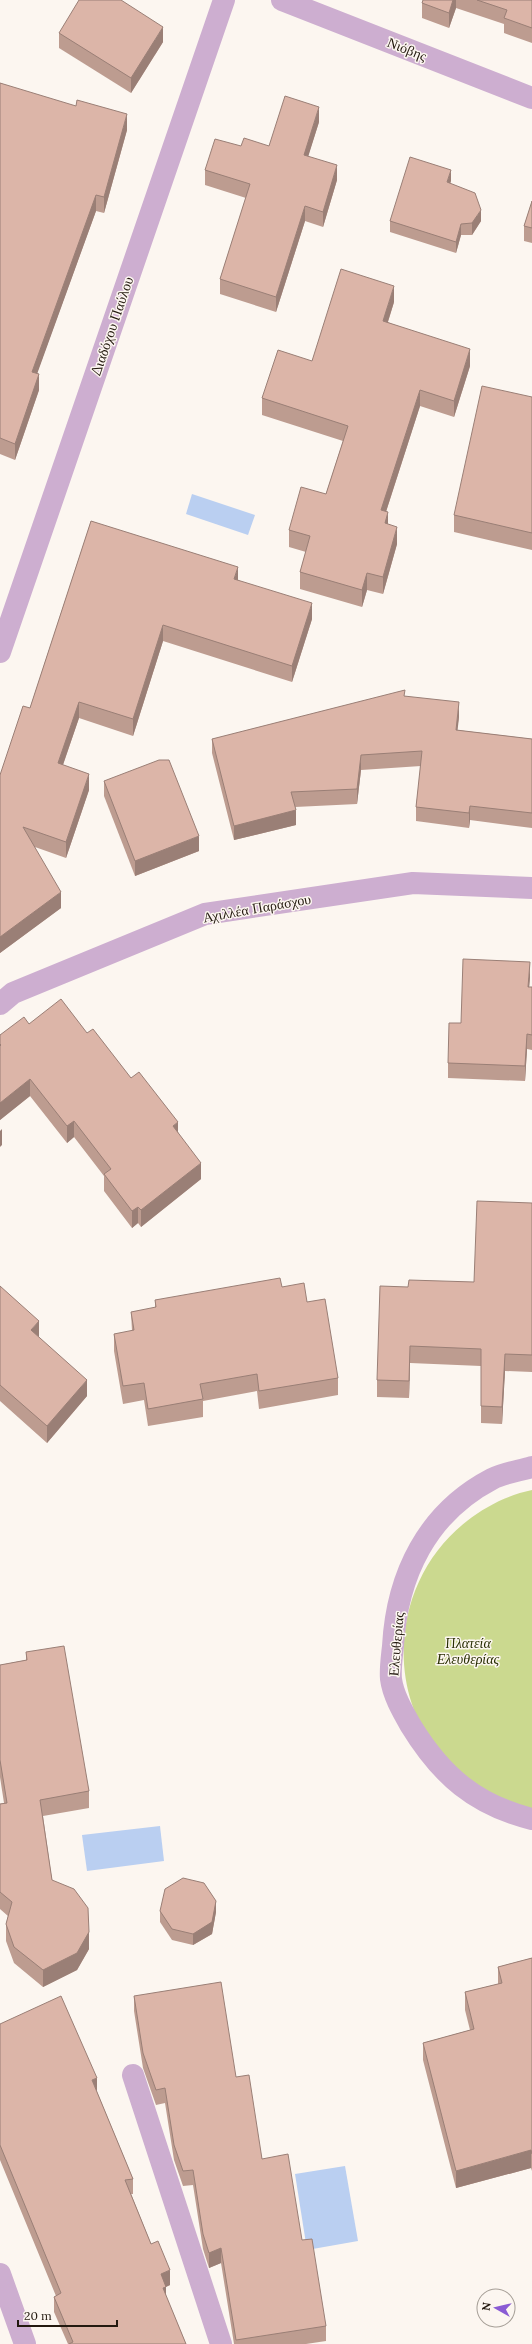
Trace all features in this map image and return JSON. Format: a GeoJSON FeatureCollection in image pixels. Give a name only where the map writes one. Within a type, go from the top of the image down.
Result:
{"type":"FeatureCollection","features":[{"type":"Feature","properties":{"kind":"street","name":"Διαδόχου Παύλου"},"geometry":{"type":"LineString","coordinates":[[0,652],[224,0]]}},
{"type":"Feature","properties":{"kind":"street","name":"Νιόβης"},"geometry":{"type":"LineString","coordinates":[[282,0],[532,98]]}},
{"type":"Feature","properties":{"kind":"street","name":"Αχιλλέα Παράσχου"},"geometry":{"type":"LineString","coordinates":[[0,1004],[13,993],[205,914],[413,883],[532,888]]}},
{"type":"Feature","properties":{"kind":"street","name":"Ελευθερίας"},"geometry":{"type":"LineString","coordinates":[[532,1467],[492,1479],[452,1506],[422,1542],[405,1577],[394,1631],[391,1679],[402,1710],[427,1752],[452,1779],[474,1796],[501,1810],[532,1819]]}},
{"type":"Feature","properties":{"kind":"street"},"geometry":{"type":"LineString","coordinates":[[133,2074],[222,2344]]}},
{"type":"Feature","properties":{"kind":"street"},"geometry":{"type":"LineString","coordinates":[[0,2274],[25,2344]]}},
{"type":"Feature","properties":{"kind":"green space","name":"Πλατεία Ελευθερίας"},"geometry":{"type":"Polygon","coordinates":[[[532,1490],[532,1811],[492,1795],[468,1781],[446,1762],[437,1751],[420,1723],[409,1693],[404,1661],[405,1630],[412,1599],[425,1570],[443,1543],[467,1521],[482,1511],[506,1498],[532,1490]]]}},
{"type":"Feature","properties":{"kind":"water"},"geometry":{"type":"Polygon","coordinates":[[[192,494],[255,515],[248,535],[186,514],[192,494]]]}},
{"type":"Feature","properties":{"kind":"water"},"geometry":{"type":"Polygon","coordinates":[[[160,1826],[164,1861],[87,1871],[82,1835],[160,1826]]]}},
{"type":"Feature","properties":{"kind":"water"},"geometry":{"type":"Polygon","coordinates":[[[345,2166],[358,2241],[307,2250],[295,2174],[345,2166]]]}},
{"type":"Feature","properties":{"kind":"building"},"geometry":{"type":"Polygon","coordinates":[[[79,0],[121,0],[163,27],[131,78],[59,33],[79,0]]]}},
{"type":"Feature","properties":{"kind":"building"},"geometry":{"type":"Polygon","coordinates":[[[423,0],[453,0],[449,13],[422,3],[423,0]]]}},
{"type":"Feature","properties":{"kind":"building"},"geometry":{"type":"Polygon","coordinates":[[[477,0],[532,0],[532,28],[504,18],[507,10],[477,0]]]}},
{"type":"Feature","properties":{"kind":"building"},"geometry":{"type":"Polygon","coordinates":[[[0,83],[76,106],[77,100],[127,114],[104,197],[96,195],[32,372],[39,374],[15,444],[0,438],[0,83]]]}},
{"type":"Feature","properties":{"kind":"building"},"geometry":{"type":"Polygon","coordinates":[[[285,96],[319,107],[304,155],[337,165],[323,212],[305,206],[276,297],[220,279],[250,184],[205,170],[215,139],[241,146],[244,138],[269,146],[285,96]]]}},
{"type":"Feature","properties":{"kind":"building"},"geometry":{"type":"Polygon","coordinates":[[[410,157],[451,170],[447,182],[475,193],[481,210],[472,223],[461,224],[456,242],[390,221],[410,157]]]}},
{"type":"Feature","properties":{"kind":"building"},"geometry":{"type":"Polygon","coordinates":[[[532,201],[532,228],[524,226],[532,201]]]}},
{"type":"Feature","properties":{"kind":"building"},"geometry":{"type":"Polygon","coordinates":[[[341,269],[394,286],[383,321],[470,349],[454,401],[420,390],[381,510],[388,512],[385,523],[397,527],[383,577],[367,573],[362,590],[300,572],[310,536],[289,530],[301,487],[326,494],[348,426],[262,398],[278,350],[312,361],[341,269]]]}},
{"type":"Feature","properties":{"kind":"building"},"geometry":{"type":"Polygon","coordinates":[[[482,386],[532,397],[532,533],[454,515],[482,386]]]}},
{"type":"Feature","properties":{"kind":"building"},"geometry":{"type":"Polygon","coordinates":[[[91,521],[238,567],[234,579],[312,603],[292,666],[163,625],[133,719],[79,702],[58,763],[89,774],[66,842],[23,827],[61,892],[0,937],[0,775],[23,706],[30,708],[91,521]]]}},
{"type":"Feature","properties":{"kind":"building"},"geometry":{"type":"Polygon","coordinates":[[[405,690],[404,696],[459,702],[456,730],[532,739],[532,813],[470,806],[469,813],[416,807],[422,751],[361,755],[357,789],[291,792],[296,810],[234,826],[212,739],[405,690]]]}},
{"type":"Feature","properties":{"kind":"building"},"geometry":{"type":"Polygon","coordinates":[[[159,760],[169,760],[199,836],[135,861],[104,781],[159,760]]]}},
{"type":"Feature","properties":{"kind":"building"},"geometry":{"type":"Polygon","coordinates":[[[463,959],[530,962],[528,987],[532,987],[532,1035],[527,1034],[525,1066],[448,1063],[449,1023],[461,1023],[463,959]]]}},
{"type":"Feature","properties":{"kind":"building"},"geometry":{"type":"Polygon","coordinates":[[[61,999],[87,1033],[93,1029],[131,1078],[139,1072],[178,1122],[173,1126],[201,1163],[141,1210],[138,1207],[132,1211],[104,1174],[111,1169],[74,1121],[67,1126],[30,1079],[0,1103],[0,1035],[24,1017],[29,1024],[61,999]]]}},
{"type":"Feature","properties":{"kind":"building"},"geometry":{"type":"Polygon","coordinates":[[[477,1201],[532,1203],[532,1355],[505,1354],[502,1407],[481,1406],[481,1349],[410,1346],[409,1381],[377,1380],[380,1286],[408,1287],[409,1280],[474,1282],[477,1201]]]}},
{"type":"Feature","properties":{"kind":"building"},"geometry":{"type":"Polygon","coordinates":[[[280,1278],[282,1287],[304,1283],[307,1302],[325,1299],[338,1378],[259,1391],[257,1374],[200,1384],[203,1399],[148,1409],[144,1383],[123,1386],[114,1334],[134,1330],[131,1312],[156,1307],[155,1300],[280,1278]]]}},
{"type":"Feature","properties":{"kind":"building"},"geometry":{"type":"Polygon","coordinates":[[[0,1286],[39,1321],[31,1330],[87,1380],[47,1426],[0,1385],[0,1286]]]}},
{"type":"Feature","properties":{"kind":"building"},"geometry":{"type":"Polygon","coordinates":[[[64,1646],[89,1791],[40,1800],[52,1880],[74,1889],[88,1908],[89,1932],[77,1953],[43,1970],[14,1947],[6,1924],[12,1902],[0,1892],[0,1804],[7,1803],[0,1760],[0,1665],[27,1660],[26,1652],[64,1646]]]}},
{"type":"Feature","properties":{"kind":"building"},"geometry":{"type":"Polygon","coordinates":[[[183,1878],[204,1883],[216,1901],[212,1922],[193,1934],[172,1929],[160,1911],[165,1889],[183,1878]]]}},
{"type":"Feature","properties":{"kind":"building"},"geometry":{"type":"Polygon","coordinates":[[[532,1958],[532,2154],[531,2150],[456,2171],[423,2043],[474,2029],[465,1992],[502,1983],[498,1967],[532,1958]]]}},
{"type":"Feature","properties":{"kind":"building"},"geometry":{"type":"Polygon","coordinates":[[[221,1982],[236,2077],[249,2075],[262,2159],[288,2154],[302,2240],[312,2239],[326,2326],[236,2340],[221,2248],[209,2253],[203,2234],[193,2170],[183,2171],[174,2145],[165,2088],[156,2090],[143,2053],[134,1996],[221,1982]]]}},
{"type":"Feature","properties":{"kind":"building"},"geometry":{"type":"Polygon","coordinates":[[[61,1996],[97,2078],[92,2080],[133,2179],[125,2180],[151,2244],[158,2241],[170,2270],[161,2274],[166,2287],[163,2288],[186,2344],[69,2344],[73,2342],[54,2297],[61,2293],[0,2145],[0,2024],[61,1996]]]}}]}
